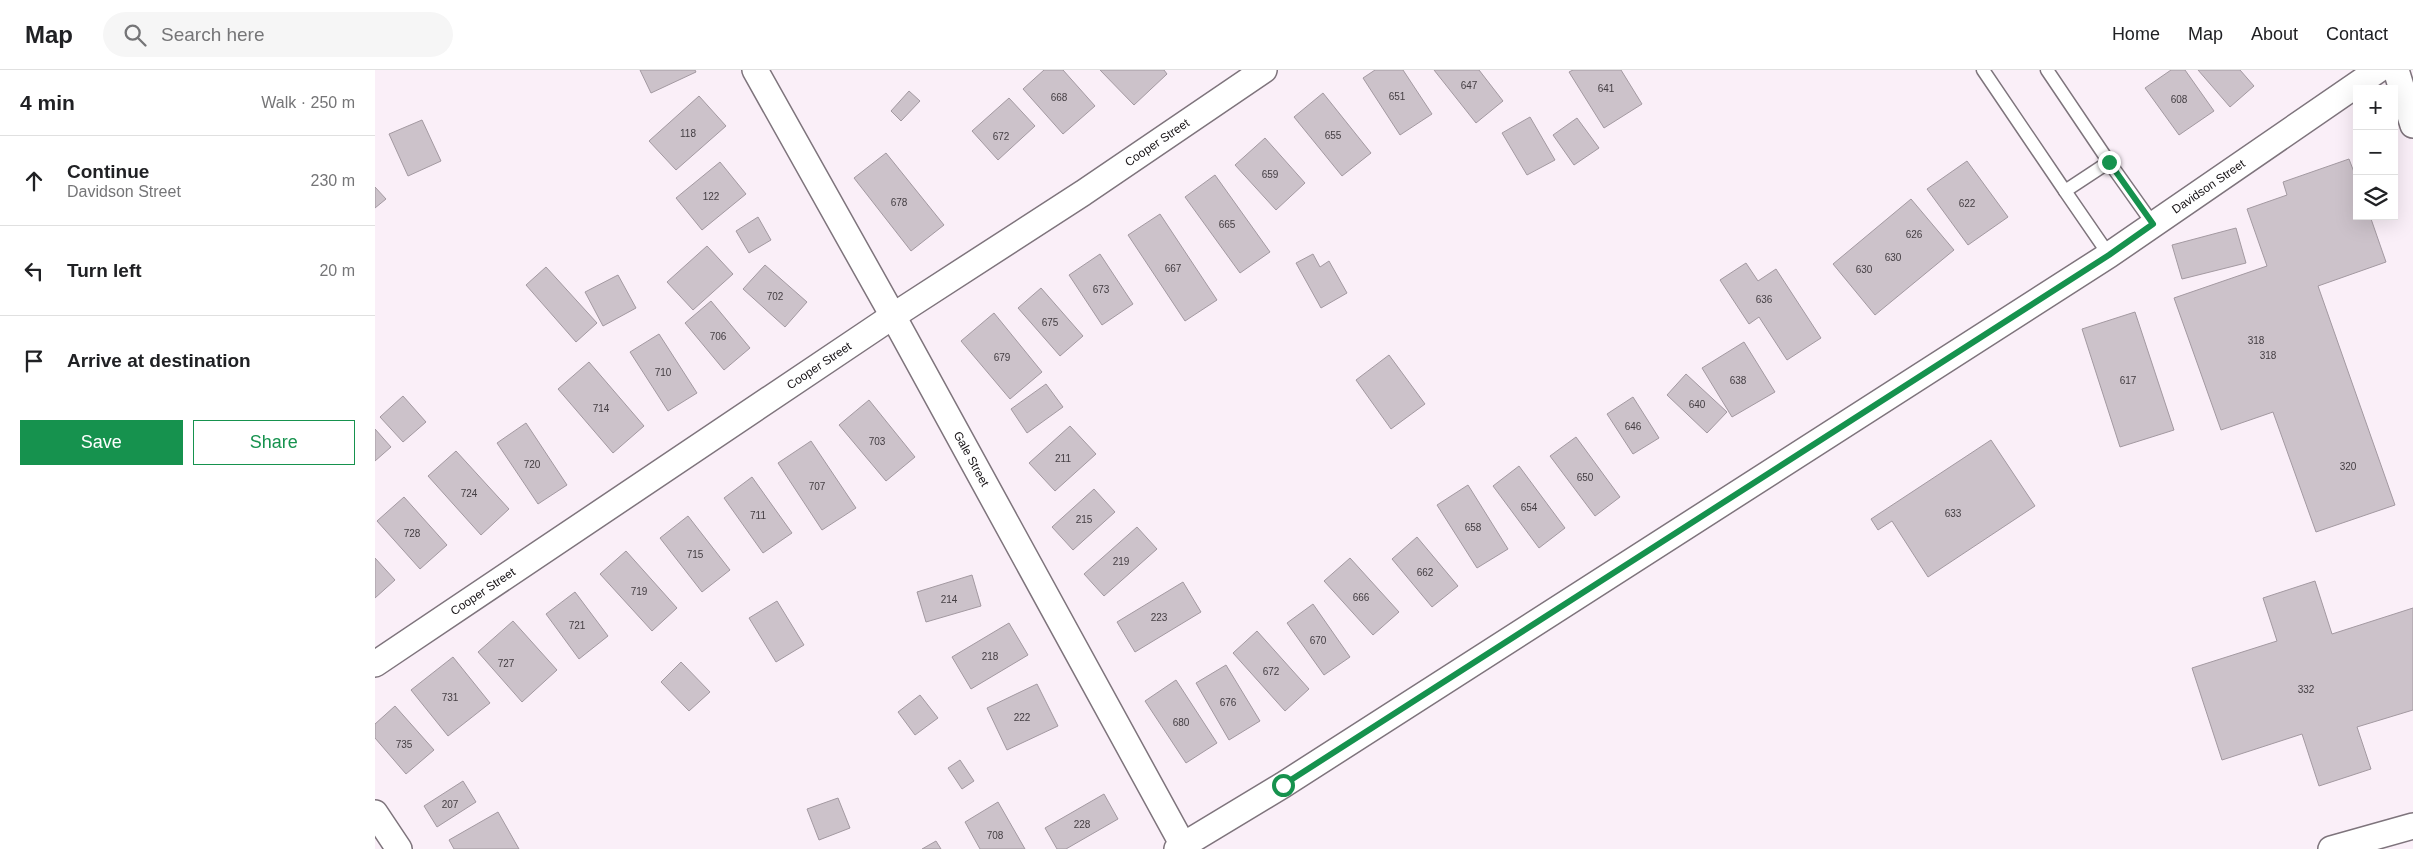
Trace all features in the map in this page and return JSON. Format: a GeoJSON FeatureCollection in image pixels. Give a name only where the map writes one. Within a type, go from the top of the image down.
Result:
{"type":"FeatureCollection","features":[{"type":"Feature","properties":{"kind":"street","name":"Gale Street"},"geometry":{"type":"LineString","coordinates":[[755,70],[893,316],[1182,848]]}},
{"type":"Feature","properties":{"kind":"street","name":"Cooper Street"},"geometry":{"type":"LineString","coordinates":[[375,664],[893,316],[1083,193],[1264,70]]}},
{"type":"Feature","properties":{"kind":"street","name":"Davidson Street"},"geometry":{"type":"LineString","coordinates":[[1182,848],[2109,255],[2378,70]]}},
{"type":"Feature","properties":{"kind":"street"},"geometry":{"type":"LineString","coordinates":[[2396,70],[2413,125]]}},
{"type":"Feature","properties":{"kind":"street"},"geometry":{"type":"LineString","coordinates":[[375,813],[399,849]]}},
{"type":"Feature","properties":{"kind":"street"},"geometry":{"type":"LineString","coordinates":[[2331,849],[2413,826]]}},
{"type":"Feature","properties":{"kind":"lane"},"geometry":{"type":"LineString","coordinates":[[1983,70],[2109,255]]}},
{"type":"Feature","properties":{"kind":"lane"},"geometry":{"type":"LineString","coordinates":[[2047,70],[2153,224]]}},
{"type":"Feature","properties":{"kind":"lane"},"geometry":{"type":"LineString","coordinates":[[2065,191],[2109,162]]}},
{"type":"Feature","properties":{"kind":"building"},"geometry":{"type":"Polygon","coordinates":[[[640,70],[695,70],[696,72],[651,93],[640,70]]]}},
{"type":"Feature","properties":{"kind":"building"},"geometry":{"type":"Polygon","coordinates":[[[1044,70],[1063,70],[1095,106],[1063,134],[1023,89],[1044,70]]]}},
{"type":"Feature","properties":{"kind":"building"},"geometry":{"type":"Polygon","coordinates":[[[1100,70],[1164,70],[1167,74],[1134,105],[1100,70]]]}},
{"type":"Feature","properties":{"kind":"building"},"geometry":{"type":"Polygon","coordinates":[[[1375,70],[1403,70],[1432,114],[1400,135],[1363,78],[1375,70]]]}},
{"type":"Feature","properties":{"kind":"building"},"geometry":{"type":"Polygon","coordinates":[[[1434,70],[1479,70],[1503,101],[1476,123],[1434,70]]]}},
{"type":"Feature","properties":{"kind":"building"},"geometry":{"type":"Polygon","coordinates":[[[1573,70],[1621,70],[1642,104],[1604,128],[1569,72],[1573,70]]]}},
{"type":"Feature","properties":{"kind":"building"},"geometry":{"type":"Polygon","coordinates":[[[2171,70],[2185,70],[2214,111],[2179,135],[2145,88],[2171,70]]]}},
{"type":"Feature","properties":{"kind":"building"},"geometry":{"type":"Polygon","coordinates":[[[2198,70],[2240,70],[2254,86],[2230,107],[2198,70]]]}},
{"type":"Feature","properties":{"kind":"building"},"geometry":{"type":"Polygon","coordinates":[[[909,91],[920,101],[901,121],[891,111],[909,91]]]}},
{"type":"Feature","properties":{"kind":"building"},"geometry":{"type":"Polygon","coordinates":[[[1323,93],[1371,153],[1342,176],[1294,117],[1323,93]]]}},
{"type":"Feature","properties":{"kind":"building"},"geometry":{"type":"Polygon","coordinates":[[[699,96],[726,126],[676,170],[649,141],[699,96]]]}},
{"type":"Feature","properties":{"kind":"building"},"geometry":{"type":"Polygon","coordinates":[[[1009,98],[1035,126],[998,160],[972,131],[1009,98]]]}},
{"type":"Feature","properties":{"kind":"building"},"geometry":{"type":"Polygon","coordinates":[[[1530,117],[1555,160],[1527,175],[1502,133],[1530,117]]]}},
{"type":"Feature","properties":{"kind":"building"},"geometry":{"type":"Polygon","coordinates":[[[1577,118],[1599,148],[1574,165],[1553,135],[1577,118]]]}},
{"type":"Feature","properties":{"kind":"building"},"geometry":{"type":"Polygon","coordinates":[[[422,120],[441,161],[408,176],[389,134],[422,120]]]}},
{"type":"Feature","properties":{"kind":"building"},"geometry":{"type":"Polygon","coordinates":[[[1265,138],[1305,183],[1276,210],[1235,165],[1265,138]]]}},
{"type":"Feature","properties":{"kind":"building"},"geometry":{"type":"Polygon","coordinates":[[[886,153],[944,225],[911,251],[854,178],[886,153]]]}},
{"type":"Feature","properties":{"kind":"building"},"geometry":{"type":"Polygon","coordinates":[[[2349,159],[2353,170],[2353,220],[2371,220],[2386,262],[2318,286],[2395,505],[2316,532],[2273,412],[2221,430],[2174,298],[2267,266],[2247,209],[2287,195],[2283,182],[2349,159]]]}},
{"type":"Feature","properties":{"kind":"building"},"geometry":{"type":"Polygon","coordinates":[[[1967,161],[2008,217],[1968,245],[1927,189],[1967,161]]]}},
{"type":"Feature","properties":{"kind":"building"},"geometry":{"type":"Polygon","coordinates":[[[720,162],[746,194],[702,230],[676,198],[720,162]]]}},
{"type":"Feature","properties":{"kind":"building"},"geometry":{"type":"Polygon","coordinates":[[[1215,175],[1270,252],[1240,273],[1185,197],[1215,175]]]}},
{"type":"Feature","properties":{"kind":"building"},"geometry":{"type":"Polygon","coordinates":[[[375,187],[386,199],[375,208],[375,187]]]}},
{"type":"Feature","properties":{"kind":"building"},"geometry":{"type":"Polygon","coordinates":[[[1911,199],[1954,250],[1875,315],[1833,264],[1911,199]]]}},
{"type":"Feature","properties":{"kind":"building"},"geometry":{"type":"Polygon","coordinates":[[[1160,214],[1217,300],[1185,321],[1128,235],[1160,214]]]}},
{"type":"Feature","properties":{"kind":"building"},"geometry":{"type":"Polygon","coordinates":[[[758,217],[771,240],[749,253],[736,231],[758,217]]]}},
{"type":"Feature","properties":{"kind":"building"},"geometry":{"type":"Polygon","coordinates":[[[2236,228],[2246,263],[2182,279],[2172,245],[2236,228]]]}},
{"type":"Feature","properties":{"kind":"building"},"geometry":{"type":"Polygon","coordinates":[[[707,246],[733,274],[693,310],[667,282],[707,246]]]}},
{"type":"Feature","properties":{"kind":"building"},"geometry":{"type":"Polygon","coordinates":[[[1100,254],[1133,304],[1102,325],[1069,275],[1100,254]]]}},
{"type":"Feature","properties":{"kind":"building"},"geometry":{"type":"Polygon","coordinates":[[[1313,254],[1320,267],[1329,261],[1347,293],[1321,308],[1296,263],[1313,254]]]}},
{"type":"Feature","properties":{"kind":"building"},"geometry":{"type":"Polygon","coordinates":[[[1746,263],[1758,281],[1776,269],[1821,338],[1787,360],[1759,317],[1749,324],[1720,280],[1746,263]]]}},
{"type":"Feature","properties":{"kind":"building"},"geometry":{"type":"Polygon","coordinates":[[[765,265],[807,302],[785,327],[743,289],[765,265]]]}},
{"type":"Feature","properties":{"kind":"building"},"geometry":{"type":"Polygon","coordinates":[[[546,267],[597,323],[576,342],[526,285],[546,267]]]}},
{"type":"Feature","properties":{"kind":"building"},"geometry":{"type":"Polygon","coordinates":[[[618,275],[636,308],[603,326],[585,292],[618,275]]]}},
{"type":"Feature","properties":{"kind":"building"},"geometry":{"type":"Polygon","coordinates":[[[1041,288],[1083,336],[1060,356],[1018,308],[1041,288]]]}},
{"type":"Feature","properties":{"kind":"building"},"geometry":{"type":"Polygon","coordinates":[[[711,301],[750,348],[724,370],[685,323],[711,301]]]}},
{"type":"Feature","properties":{"kind":"building"},"geometry":{"type":"Polygon","coordinates":[[[2135,312],[2174,430],[2120,447],[2082,329],[2135,312]]]}},
{"type":"Feature","properties":{"kind":"building"},"geometry":{"type":"Polygon","coordinates":[[[994,313],[1042,372],[1010,399],[961,341],[994,313]]]}},
{"type":"Feature","properties":{"kind":"building"},"geometry":{"type":"Polygon","coordinates":[[[659,334],[697,393],[668,411],[630,352],[659,334]]]}},
{"type":"Feature","properties":{"kind":"building"},"geometry":{"type":"Polygon","coordinates":[[[1744,342],[1775,392],[1732,417],[1702,368],[1744,342]]]}},
{"type":"Feature","properties":{"kind":"building"},"geometry":{"type":"Polygon","coordinates":[[[1389,355],[1425,404],[1391,429],[1356,380],[1389,355]]]}},
{"type":"Feature","properties":{"kind":"building"},"geometry":{"type":"Polygon","coordinates":[[[589,362],[644,426],[613,453],[558,389],[589,362]]]}},
{"type":"Feature","properties":{"kind":"building"},"geometry":{"type":"Polygon","coordinates":[[[1686,374],[1727,412],[1707,433],[1667,395],[1686,374]]]}},
{"type":"Feature","properties":{"kind":"building"},"geometry":{"type":"Polygon","coordinates":[[[1046,384],[1063,407],[1027,433],[1011,409],[1046,384]]]}},
{"type":"Feature","properties":{"kind":"building"},"geometry":{"type":"Polygon","coordinates":[[[403,396],[426,422],[403,442],[380,417],[403,396]]]}},
{"type":"Feature","properties":{"kind":"building"},"geometry":{"type":"Polygon","coordinates":[[[1633,397],[1659,438],[1633,454],[1607,414],[1633,397]]]}},
{"type":"Feature","properties":{"kind":"building"},"geometry":{"type":"Polygon","coordinates":[[[869,400],[915,457],[886,481],[839,425],[869,400]]]}},
{"type":"Feature","properties":{"kind":"building"},"geometry":{"type":"Polygon","coordinates":[[[526,423],[567,485],[538,504],[497,443],[526,423]]]}},
{"type":"Feature","properties":{"kind":"building"},"geometry":{"type":"Polygon","coordinates":[[[1070,426],[1096,454],[1055,491],[1029,463],[1070,426]]]}},
{"type":"Feature","properties":{"kind":"building"},"geometry":{"type":"Polygon","coordinates":[[[375,429],[391,447],[375,461],[375,429]]]}},
{"type":"Feature","properties":{"kind":"building"},"geometry":{"type":"Polygon","coordinates":[[[1576,437],[1620,497],[1595,516],[1550,456],[1576,437]]]}},
{"type":"Feature","properties":{"kind":"building"},"geometry":{"type":"Polygon","coordinates":[[[1991,440],[2035,506],[1928,577],[1892,521],[1878,530],[1871,519],[1991,440]]]}},
{"type":"Feature","properties":{"kind":"building"},"geometry":{"type":"Polygon","coordinates":[[[811,441],[856,508],[822,530],[778,463],[811,441]]]}},
{"type":"Feature","properties":{"kind":"building"},"geometry":{"type":"Polygon","coordinates":[[[456,451],[509,509],[481,535],[428,476],[456,451]]]}},
{"type":"Feature","properties":{"kind":"building"},"geometry":{"type":"Polygon","coordinates":[[[1519,466],[1565,528],[1539,548],[1493,486],[1519,466]]]}},
{"type":"Feature","properties":{"kind":"building"},"geometry":{"type":"Polygon","coordinates":[[[752,477],[792,533],[763,553],[724,498],[752,477]]]}},
{"type":"Feature","properties":{"kind":"building"},"geometry":{"type":"Polygon","coordinates":[[[1468,485],[1508,549],[1477,568],[1437,505],[1468,485]]]}},
{"type":"Feature","properties":{"kind":"building"},"geometry":{"type":"Polygon","coordinates":[[[1094,489],[1115,512],[1073,550],[1052,527],[1094,489]]]}},
{"type":"Feature","properties":{"kind":"building"},"geometry":{"type":"Polygon","coordinates":[[[404,497],[447,545],[420,569],[377,521],[404,497]]]}},
{"type":"Feature","properties":{"kind":"building"},"geometry":{"type":"Polygon","coordinates":[[[688,516],[730,570],[702,592],[660,538],[688,516]]]}},
{"type":"Feature","properties":{"kind":"building"},"geometry":{"type":"Polygon","coordinates":[[[1137,527],[1157,549],[1104,596],[1084,574],[1137,527]]]}},
{"type":"Feature","properties":{"kind":"building"},"geometry":{"type":"Polygon","coordinates":[[[1417,537],[1458,586],[1432,607],[1392,559],[1417,537]]]}},
{"type":"Feature","properties":{"kind":"building"},"geometry":{"type":"Polygon","coordinates":[[[626,551],[677,608],[652,631],[600,574],[626,551]]]}},
{"type":"Feature","properties":{"kind":"building"},"geometry":{"type":"Polygon","coordinates":[[[375,558],[395,580],[375,598],[375,558]]]}},
{"type":"Feature","properties":{"kind":"building"},"geometry":{"type":"Polygon","coordinates":[[[1350,558],[1399,612],[1373,635],[1324,581],[1350,558]]]}},
{"type":"Feature","properties":{"kind":"building"},"geometry":{"type":"Polygon","coordinates":[[[972,575],[981,606],[926,622],[917,592],[972,575]]]}},
{"type":"Feature","properties":{"kind":"building"},"geometry":{"type":"Polygon","coordinates":[[[2315,581],[2332,634],[2413,608],[2413,710],[2357,727],[2371,769],[2319,786],[2302,734],[2222,760],[2192,668],[2277,641],[2263,598],[2315,581]]]}},
{"type":"Feature","properties":{"kind":"building"},"geometry":{"type":"Polygon","coordinates":[[[1183,582],[1201,612],[1135,652],[1117,622],[1183,582]]]}},
{"type":"Feature","properties":{"kind":"building"},"geometry":{"type":"Polygon","coordinates":[[[575,592],[608,636],[579,659],[546,614],[575,592]]]}},
{"type":"Feature","properties":{"kind":"building"},"geometry":{"type":"Polygon","coordinates":[[[777,601],[804,645],[776,662],[749,618],[777,601]]]}},
{"type":"Feature","properties":{"kind":"building"},"geometry":{"type":"Polygon","coordinates":[[[1313,604],[1350,657],[1324,675],[1287,623],[1313,604]]]}},
{"type":"Feature","properties":{"kind":"building"},"geometry":{"type":"Polygon","coordinates":[[[513,621],[557,670],[522,702],[478,652],[513,621]]]}},
{"type":"Feature","properties":{"kind":"building"},"geometry":{"type":"Polygon","coordinates":[[[1009,623],[1028,655],[971,689],[952,657],[1009,623]]]}},
{"type":"Feature","properties":{"kind":"building"},"geometry":{"type":"Polygon","coordinates":[[[1257,631],[1309,689],[1285,711],[1233,653],[1257,631]]]}},
{"type":"Feature","properties":{"kind":"building"},"geometry":{"type":"Polygon","coordinates":[[[453,657],[490,703],[448,736],[411,690],[453,657]]]}},
{"type":"Feature","properties":{"kind":"building"},"geometry":{"type":"Polygon","coordinates":[[[681,662],[710,692],[689,711],[661,682],[681,662]]]}},
{"type":"Feature","properties":{"kind":"building"},"geometry":{"type":"Polygon","coordinates":[[[1226,665],[1260,721],[1229,740],[1196,683],[1226,665]]]}},
{"type":"Feature","properties":{"kind":"building"},"geometry":{"type":"Polygon","coordinates":[[[1176,680],[1217,743],[1186,763],[1145,701],[1176,680]]]}},
{"type":"Feature","properties":{"kind":"building"},"geometry":{"type":"Polygon","coordinates":[[[1037,684],[1058,726],[1007,750],[987,708],[1037,684]]]}},
{"type":"Feature","properties":{"kind":"building"},"geometry":{"type":"Polygon","coordinates":[[[920,695],[938,718],[915,735],[898,712],[920,695]]]}},
{"type":"Feature","properties":{"kind":"building"},"geometry":{"type":"Polygon","coordinates":[[[395,706],[434,750],[406,774],[375,738],[375,724],[395,706]]]}},
{"type":"Feature","properties":{"kind":"building"},"geometry":{"type":"Polygon","coordinates":[[[960,760],[974,781],[962,789],[948,768],[960,760]]]}},
{"type":"Feature","properties":{"kind":"building"},"geometry":{"type":"Polygon","coordinates":[[[463,781],[476,802],[437,827],[424,806],[463,781]]]}},
{"type":"Feature","properties":{"kind":"building"},"geometry":{"type":"Polygon","coordinates":[[[1104,794],[1118,819],[1066,849],[1057,849],[1045,828],[1104,794]]]}},
{"type":"Feature","properties":{"kind":"building"},"geometry":{"type":"Polygon","coordinates":[[[838,798],[850,828],[819,840],[807,809],[838,798]]]}},
{"type":"Feature","properties":{"kind":"building"},"geometry":{"type":"Polygon","coordinates":[[[998,802],[1025,849],[980,849],[965,822],[998,802]]]}},
{"type":"Feature","properties":{"kind":"building"},"geometry":{"type":"Polygon","coordinates":[[[498,812],[519,849],[454,849],[449,840],[498,812]]]}},
{"type":"Feature","properties":{"kind":"building"},"geometry":{"type":"Polygon","coordinates":[[[936,841],[941,849],[922,849],[936,841]]]}},
{"type":"Feature","properties":{"kind":"route"},"geometry":{"type":"LineString","coordinates":[[1283,785],[2109,255],[2153,224],[2109,162]]}}]}
